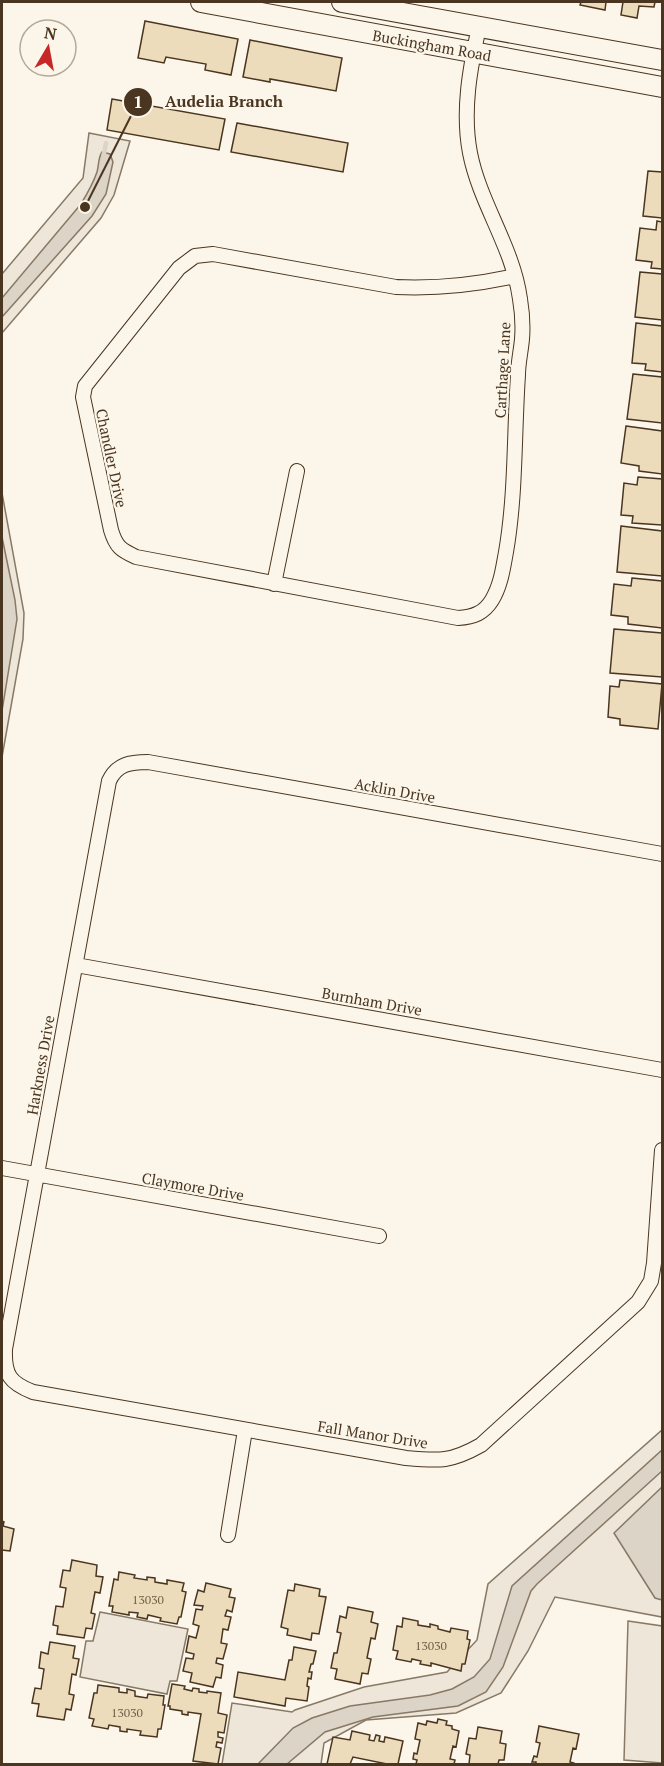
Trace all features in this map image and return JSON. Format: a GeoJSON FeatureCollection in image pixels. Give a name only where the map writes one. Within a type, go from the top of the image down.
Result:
{"type":"FeatureCollection","features":[{"type":"Feature","properties":{"kind":"street","name":"Buckingham Road"},"geometry":{"type":"LineString","coordinates":[[201,2],[663,87]]}},
{"type":"Feature","properties":{"kind":"street","name":"Buckingham Road"},"geometry":{"type":"LineString","coordinates":[[342,2],[663,60]]}},
{"type":"Feature","properties":{"kind":"street","name":"Carthage Lane"},"geometry":{"type":"LineString","coordinates":[[479,27],[470,75],[467,114],[470,152],[484,199],[509,255],[515,276],[520,299],[522,338],[510,532],[501,579],[493,598],[484,611]]}},
{"type":"Feature","properties":{"kind":"street","name":"Chandler Drive"},"geometry":{"type":"LineString","coordinates":[[484,611],[472,617],[458,618],[136,557],[121,550],[113,538],[82,397],[85,386],[110,353],[179,268],[195,256],[213,254],[396,287],[422,288],[477,284],[515,276]]}},
{"type":"Feature","properties":{"kind":"street"},"geometry":{"type":"LineString","coordinates":[[274,584],[297,471]]}},
{"type":"Feature","properties":{"kind":"street","name":"Acklin Drive"},"geometry":{"type":"LineString","coordinates":[[122,766],[134,762],[148,762],[663,854]]}},
{"type":"Feature","properties":{"kind":"street","name":"Harkness Drive"},"geometry":{"type":"LineString","coordinates":[[8,1374],[4,1362],[5,1349],[109,781],[113,772],[122,766]]}},
{"type":"Feature","properties":{"kind":"street","name":"Burnham Drive"},"geometry":{"type":"LineString","coordinates":[[76,965],[663,1070]]}},
{"type":"Feature","properties":{"kind":"street","name":"Fall Manor Drive"},"geometry":{"type":"LineString","coordinates":[[8,1374],[17,1386],[33,1392],[245,1430],[406,1458],[437,1461],[462,1455],[481,1445],[638,1302],[651,1281],[654,1263],[663,1150]]}},
{"type":"Feature","properties":{"kind":"street","name":"Claymore Drive"},"geometry":{"type":"LineString","coordinates":[[2,1168],[379,1236]]}},
{"type":"Feature","properties":{"kind":"street"},"geometry":{"type":"LineString","coordinates":[[228,1535],[245,1430]]}},
{"type":"Feature","properties":{"kind":"shaded area"},"geometry":{"type":"Polygon","coordinates":[[[89,133],[130,141],[114,195],[101,218],[2,333],[2,274],[83,178],[89,133]]]}},
{"type":"Feature","properties":{"kind":"shaded area"},"geometry":{"type":"Polygon","coordinates":[[[102,152],[110,154],[113,162],[106,194],[92,216],[2,317],[2,298],[81,204],[90,189],[102,152]]]}},
{"type":"Feature","properties":{"kind":"shaded area"},"geometry":{"type":"Polygon","coordinates":[[[2,493],[24,613],[23,639],[2,757],[2,493]]]}},
{"type":"Feature","properties":{"kind":"shaded area"},"geometry":{"type":"Polygon","coordinates":[[[2,537],[17,619],[2,711],[2,537]]]}},
{"type":"Feature","properties":{"kind":"shaded area"},"geometry":{"type":"Polygon","coordinates":[[[662,1430],[662,1617],[555,1597],[528,1651],[501,1693],[456,1713],[366,1720],[324,1743],[321,1764],[222,1764],[232,1703],[292,1712],[364,1687],[447,1672],[477,1640],[488,1584],[662,1430]]]}},
{"type":"Feature","properties":{"kind":"shaded area"},"geometry":{"type":"Polygon","coordinates":[[[662,1450],[662,1471],[531,1591],[503,1667],[486,1692],[458,1706],[373,1717],[325,1732],[287,1764],[258,1764],[293,1728],[312,1718],[350,1706],[430,1695],[452,1689],[474,1677],[490,1659],[512,1586],[662,1450]]]}},
{"type":"Feature","properties":{"kind":"shaded area"},"geometry":{"type":"Polygon","coordinates":[[[662,1487],[662,1600],[655,1598],[614,1533],[662,1487]]]}},
{"type":"Feature","properties":{"kind":"shaded area"},"geometry":{"type":"Polygon","coordinates":[[[100,1612],[188,1629],[177,1681],[170,1681],[167,1694],[80,1677],[86,1641],[93,1641],[100,1612]]]}},
{"type":"Feature","properties":{"kind":"shaded area"},"geometry":{"type":"Polygon","coordinates":[[[628,1621],[662,1626],[662,1763],[624,1760],[628,1621]]]}},
{"type":"Feature","properties":{"kind":"building"},"geometry":{"type":"Polygon","coordinates":[[[581,2],[606,2],[605,10],[580,5],[581,2]]]}},
{"type":"Feature","properties":{"kind":"building"},"geometry":{"type":"Polygon","coordinates":[[[623,2],[655,2],[654,7],[639,6],[637,18],[621,15],[623,2]]]}},
{"type":"Feature","properties":{"kind":"building"},"geometry":{"type":"Polygon","coordinates":[[[145,21],[238,39],[231,75],[205,70],[206,64],[166,57],[164,63],[138,58],[145,21]]]}},
{"type":"Feature","properties":{"kind":"building"},"geometry":{"type":"Polygon","coordinates":[[[250,40],[342,58],[336,91],[270,79],[270,82],[243,77],[250,40]]]}},
{"type":"Feature","properties":{"kind":"building"},"geometry":{"type":"Polygon","coordinates":[[[112,99],[225,119],[219,150],[107,130],[112,99]]]}},
{"type":"Feature","properties":{"kind":"building"},"geometry":{"type":"Polygon","coordinates":[[[237,123],[348,143],[343,172],[231,152],[237,123]]]}},
{"type":"Feature","properties":{"kind":"building"},"geometry":{"type":"Polygon","coordinates":[[[648,171],[662,172],[662,218],[643,216],[648,171]]]}},
{"type":"Feature","properties":{"kind":"building"},"geometry":{"type":"Polygon","coordinates":[[[657,221],[662,222],[662,269],[651,268],[652,262],[636,260],[640,228],[656,230],[657,221]]]}},
{"type":"Feature","properties":{"kind":"building"},"geometry":{"type":"Polygon","coordinates":[[[640,272],[662,274],[662,320],[635,317],[640,272]]]}},
{"type":"Feature","properties":{"kind":"building"},"geometry":{"type":"Polygon","coordinates":[[[636,323],[662,326],[662,372],[645,370],[646,364],[632,363],[636,323]]]}},
{"type":"Feature","properties":{"kind":"building"},"geometry":{"type":"Polygon","coordinates":[[[633,374],[662,377],[662,423],[627,419],[633,374]]]}},
{"type":"Feature","properties":{"kind":"building"},"geometry":{"type":"Polygon","coordinates":[[[626,426],[662,431],[662,474],[639,471],[639,466],[621,463],[626,426]]]}},
{"type":"Feature","properties":{"kind":"building"},"geometry":{"type":"Polygon","coordinates":[[[638,477],[662,479],[662,525],[632,523],[633,516],[621,515],[624,483],[637,485],[638,477]]]}},
{"type":"Feature","properties":{"kind":"building"},"geometry":{"type":"Polygon","coordinates":[[[621,526],[662,531],[662,576],[617,572],[621,526]]]}},
{"type":"Feature","properties":{"kind":"building"},"geometry":{"type":"Polygon","coordinates":[[[632,578],[662,581],[662,628],[628,624],[628,617],[611,615],[614,584],[631,586],[632,578]]]}},
{"type":"Feature","properties":{"kind":"building"},"geometry":{"type":"Polygon","coordinates":[[[614,629],[662,633],[662,677],[610,673],[614,629]]]}},
{"type":"Feature","properties":{"kind":"building"},"geometry":{"type":"Polygon","coordinates":[[[620,680],[662,684],[658,729],[620,725],[620,719],[608,717],[610,686],[619,687],[620,680]]]}},
{"type":"Feature","properties":{"kind":"building"},"geometry":{"type":"Polygon","coordinates":[[[2,1521],[3,1526],[14,1529],[10,1551],[2,1550],[2,1521]]]}},
{"type":"Feature","properties":{"kind":"building"},"geometry":{"type":"Polygon","coordinates":[[[72,1560],[97,1565],[96,1576],[103,1577],[100,1593],[95,1592],[91,1613],[95,1614],[92,1629],[86,1628],[84,1638],[57,1634],[58,1626],[53,1625],[56,1606],[63,1607],[66,1588],[60,1587],[63,1570],[70,1571],[72,1560]]]}},
{"type":"Feature","properties":{"kind":"building"},"geometry":{"type":"Polygon","coordinates":[[[119,1572],[135,1575],[134,1578],[147,1580],[147,1577],[155,1578],[155,1582],[167,1584],[167,1580],[184,1583],[182,1591],[186,1592],[181,1617],[177,1624],[160,1621],[161,1618],[148,1615],[147,1619],[137,1617],[138,1613],[129,1612],[129,1615],[112,1612],[113,1606],[109,1606],[114,1579],[118,1580],[119,1572]]]}},
{"type":"Feature","properties":{"kind":"building"},"geometry":{"type":"Polygon","coordinates":[[[206,1583],[231,1589],[229,1597],[235,1598],[232,1612],[227,1610],[225,1616],[231,1617],[228,1630],[223,1629],[221,1643],[227,1644],[223,1659],[217,1658],[216,1663],[223,1665],[221,1678],[216,1677],[213,1687],[190,1682],[192,1673],[183,1671],[186,1658],[193,1659],[194,1654],[186,1652],[189,1636],[196,1638],[199,1626],[193,1624],[196,1609],[202,1610],[203,1606],[194,1605],[198,1590],[204,1592],[206,1583]]]}},
{"type":"Feature","properties":{"kind":"building"},"geometry":{"type":"Polygon","coordinates":[[[295,1584],[320,1589],[319,1596],[326,1597],[319,1634],[312,1633],[311,1640],[287,1635],[288,1629],[281,1627],[288,1590],[294,1591],[295,1584]]]}},
{"type":"Feature","properties":{"kind":"building"},"geometry":{"type":"Polygon","coordinates":[[[348,1607],[373,1612],[371,1622],[378,1624],[375,1639],[371,1638],[367,1658],[371,1659],[368,1674],[362,1673],[360,1684],[335,1679],[337,1669],[331,1668],[341,1633],[337,1632],[340,1616],[346,1618],[348,1607]]]}},
{"type":"Feature","properties":{"kind":"building"},"geometry":{"type":"Polygon","coordinates":[[[403,1618],[418,1621],[418,1625],[430,1627],[430,1624],[450,1632],[451,1628],[468,1631],[467,1639],[470,1640],[465,1664],[462,1664],[461,1671],[431,1663],[431,1666],[420,1664],[421,1661],[412,1659],[411,1662],[396,1659],[398,1651],[393,1650],[397,1626],[402,1627],[403,1618]]]}},
{"type":"Feature","properties":{"kind":"building"},"geometry":{"type":"Polygon","coordinates":[[[50,1642],[75,1646],[73,1658],[79,1659],[76,1675],[72,1674],[69,1694],[74,1695],[71,1710],[66,1709],[64,1720],[37,1716],[39,1704],[32,1703],[35,1688],[41,1689],[44,1669],[39,1668],[41,1652],[48,1654],[50,1642]]]}},
{"type":"Feature","properties":{"kind":"building"},"geometry":{"type":"Polygon","coordinates":[[[294,1647],[316,1651],[309,1672],[312,1672],[311,1679],[308,1678],[307,1701],[286,1698],[285,1706],[234,1697],[238,1672],[285,1680],[294,1647]]]}},
{"type":"Feature","properties":{"kind":"building"},"geometry":{"type":"Polygon","coordinates":[[[172,1684],[185,1686],[184,1689],[192,1691],[193,1688],[199,1689],[199,1692],[221,1693],[218,1713],[227,1715],[224,1733],[218,1732],[218,1737],[223,1738],[222,1743],[217,1742],[216,1747],[221,1748],[218,1764],[193,1761],[201,1714],[188,1712],[188,1715],[182,1714],[182,1711],[170,1709],[168,1706],[172,1684]]]}},
{"type":"Feature","properties":{"kind":"building"},"geometry":{"type":"Polygon","coordinates":[[[98,1685],[119,1688],[119,1692],[127,1693],[127,1689],[135,1691],[135,1696],[147,1698],[148,1694],[164,1696],[163,1705],[165,1705],[161,1729],[158,1729],[157,1737],[140,1735],[141,1731],[127,1729],[127,1732],[120,1731],[120,1727],[109,1725],[108,1729],[92,1726],[94,1719],[89,1718],[98,1685]]]}},
{"type":"Feature","properties":{"kind":"building"},"geometry":{"type":"Polygon","coordinates":[[[438,1719],[447,1721],[446,1725],[459,1731],[456,1747],[453,1746],[450,1759],[455,1760],[454,1764],[416,1764],[417,1760],[413,1759],[414,1753],[417,1754],[420,1740],[415,1739],[418,1723],[426,1725],[427,1721],[437,1723],[438,1719]]]}},
{"type":"Feature","properties":{"kind":"building"},"geometry":{"type":"Polygon","coordinates":[[[539,1726],[579,1734],[570,1762],[574,1764],[536,1764],[532,1762],[534,1756],[537,1757],[540,1743],[536,1742],[539,1726]]]}},
{"type":"Feature","properties":{"kind":"building"},"geometry":{"type":"Polygon","coordinates":[[[478,1727],[502,1731],[500,1743],[506,1744],[504,1760],[499,1760],[498,1764],[469,1764],[470,1755],[466,1754],[469,1738],[476,1739],[478,1727]]]}},
{"type":"Feature","properties":{"kind":"building"},"geometry":{"type":"Polygon","coordinates":[[[352,1731],[370,1735],[369,1740],[374,1741],[376,1735],[380,1736],[379,1741],[384,1742],[385,1737],[403,1741],[398,1764],[353,1757],[350,1764],[327,1764],[333,1737],[350,1740],[352,1731]]]}},
{"type":"Feature","properties":{"kind":"waterway"},"geometry":{"type":"LineString","coordinates":[[103,158],[106,143]]}},
{"type":"Feature","properties":{"kind":"place","name":"Audelia Branch"},"geometry":{"type":"Point","coordinates":[85,207]}}]}
